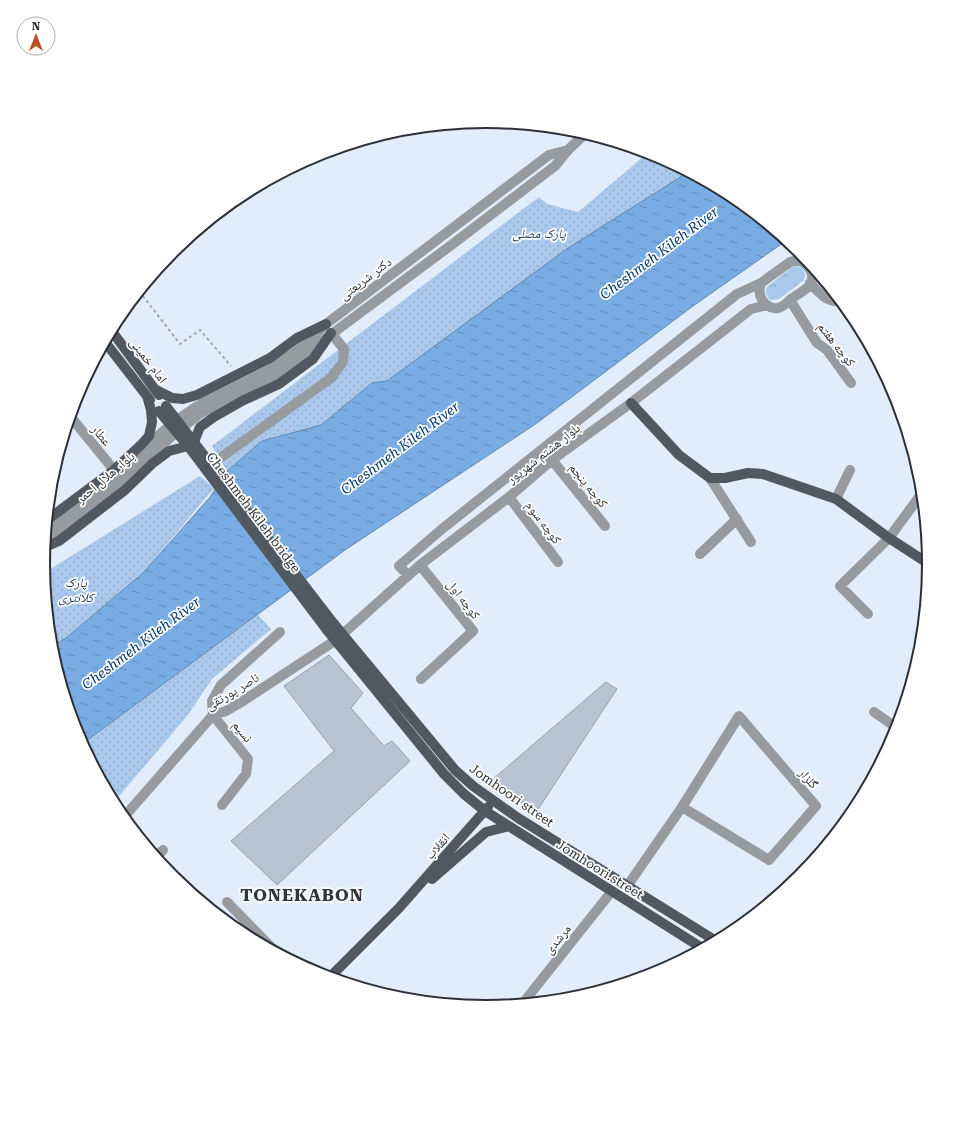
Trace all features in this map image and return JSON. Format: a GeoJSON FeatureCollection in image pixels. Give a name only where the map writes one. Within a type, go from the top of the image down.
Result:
{"type":"FeatureCollection","features":[{"type":"Feature","properties":{"kind":"main road"},"geometry":{"type":"LineString","coordinates":[[156,390],[172,398],[183,399],[197,395],[270,358],[297,338],[326,324]]}},
{"type":"Feature","properties":{"kind":"main road"},"geometry":{"type":"LineString","coordinates":[[51,544],[58,541],[125,490],[169,451],[191,444],[200,427],[214,417],[242,401],[279,384],[313,360],[332,333]]}},
{"type":"Feature","properties":{"kind":"main road","name":"امام خمینی"},"geometry":{"type":"LineString","coordinates":[[114,335],[156,390],[162,408]]}},
{"type":"Feature","properties":{"kind":"main road","name":"امام خمینی"},"geometry":{"type":"LineString","coordinates":[[108,346],[147,396],[162,408]]}},
{"type":"Feature","properties":{"kind":"main road"},"geometry":{"type":"LineString","coordinates":[[53,515],[114,470],[149,436],[152,422],[152,410],[147,396]]}},
{"type":"Feature","properties":{"kind":"main road"},"geometry":{"type":"LineString","coordinates":[[631,403],[679,455],[710,478],[725,478],[748,473],[763,474],[836,499],[889,538],[922,559]]}},
{"type":"Feature","properties":{"kind":"main road","name":"Cheshmeh Kileh bridge"},"geometry":{"type":"LineString","coordinates":[[162,408],[331,627]]}},
{"type":"Feature","properties":{"kind":"main road","name":"Jomhoori street"},"geometry":{"type":"LineString","coordinates":[[331,627],[444,774],[464,794],[485,811]]}},
{"type":"Feature","properties":{"kind":"main road","name":"Jomhoori street"},"geometry":{"type":"LineString","coordinates":[[339,637],[455,770],[472,786],[518,818],[710,937]]}},
{"type":"Feature","properties":{"kind":"main road","name":"انقلاب"},"geometry":{"type":"LineString","coordinates":[[335,972],[399,908],[493,800]]}},
{"type":"Feature","properties":{"kind":"main road","name":"Jomhoori.street"},"geometry":{"type":"LineString","coordinates":[[485,811],[697,945]]}},
{"type":"Feature","properties":{"kind":"main road","name":"انقلاب"},"geometry":{"type":"LineString","coordinates":[[399,908],[486,832],[509,826]]}},
{"type":"Feature","properties":{"kind":"street","name":"دکتر شریعتی"},"geometry":{"type":"LineString","coordinates":[[177,426],[235,394],[272,378],[556,166],[568,150],[581,138]]}},
{"type":"Feature","properties":{"kind":"street","name":"دکتر شریعتی"},"geometry":{"type":"LineString","coordinates":[[177,426],[196,407],[268,370],[297,351],[326,324],[549,155],[568,150]]}},
{"type":"Feature","properties":{"kind":"street"},"geometry":{"type":"LineString","coordinates":[[446,233],[454,243]]}},
{"type":"Feature","properties":{"kind":"street","name":"بلوار هشتم شهریور"},"geometry":{"type":"LineString","coordinates":[[408,576],[399,566],[442,529],[737,294],[762,283],[790,262],[798,259]]}},
{"type":"Feature","properties":{"kind":"street"},"geometry":{"type":"LineString","coordinates":[[793,261],[800,261]]}},
{"type":"Feature","properties":{"kind":"street"},"geometry":{"type":"LineString","coordinates":[[811,273],[810,283],[824,298],[834,300]]}},
{"type":"Feature","properties":{"kind":"street"},"geometry":{"type":"LineString","coordinates":[[762,283],[760,287],[760,295],[767,305]]}},
{"type":"Feature","properties":{"kind":"street","name":"بلوار هشتم شهریور"},"geometry":{"type":"LineString","coordinates":[[339,637],[420,565],[508,497],[552,460],[631,403],[751,309],[767,305],[772,307],[780,307],[808,287],[810,283]]}},
{"type":"Feature","properties":{"kind":"street","name":"کوچه هفتم"},"geometry":{"type":"LineString","coordinates":[[790,300],[817,343],[827,350],[851,383]]}},
{"type":"Feature","properties":{"kind":"street"},"geometry":{"type":"LineString","coordinates":[[223,456],[332,378],[343,362],[344,349],[332,333]]}},
{"type":"Feature","properties":{"kind":"street","name":"عطار"},"geometry":{"type":"LineString","coordinates":[[74,421],[114,470]]}},
{"type":"Feature","properties":{"kind":"street","name":"بلوار هلال احمر"},"geometry":{"type":"LineString","coordinates":[[52,526],[121,474],[143,450],[177,426]]}},
{"type":"Feature","properties":{"kind":"street","name":"بلوار هلال احمر"},"geometry":{"type":"LineString","coordinates":[[51,538],[126,478],[177,426]]}},
{"type":"Feature","properties":{"kind":"street","name":"کوچه پنجم"},"geometry":{"type":"LineString","coordinates":[[552,460],[605,526]]}},
{"type":"Feature","properties":{"kind":"street"},"geometry":{"type":"LineString","coordinates":[[836,499],[850,470]]}},
{"type":"Feature","properties":{"kind":"street"},"geometry":{"type":"LineString","coordinates":[[710,478],[751,542]]}},
{"type":"Feature","properties":{"kind":"street","name":"کوچه سوم"},"geometry":{"type":"LineString","coordinates":[[508,497],[558,562]]}},
{"type":"Feature","properties":{"kind":"street"},"geometry":{"type":"LineString","coordinates":[[868,614],[840,586],[889,538],[917,501]]}},
{"type":"Feature","properties":{"kind":"street"},"geometry":{"type":"LineString","coordinates":[[700,554],[737,519]]}},
{"type":"Feature","properties":{"kind":"street","name":"کوچه اول"},"geometry":{"type":"LineString","coordinates":[[420,565],[473,631],[421,679]]}},
{"type":"Feature","properties":{"kind":"street"},"geometry":{"type":"LineString","coordinates":[[213,714],[212,701],[221,685],[280,632]]}},
{"type":"Feature","properties":{"kind":"street","name":"ناصر پورتقی"},"geometry":{"type":"LineString","coordinates":[[128,813],[213,714],[226,711],[240,703],[339,637]]}},
{"type":"Feature","properties":{"kind":"street"},"geometry":{"type":"LineString","coordinates":[[874,712],[891,724]]}},
{"type":"Feature","properties":{"kind":"street","name":"نسیم"},"geometry":{"type":"LineString","coordinates":[[213,714],[248,759],[246,774],[222,805]]}},
{"type":"Feature","properties":{"kind":"street","name":"گلزار"},"geometry":{"type":"LineString","coordinates":[[628,885],[682,807],[739,716],[816,806],[769,860],[682,807]]}},
{"type":"Feature","properties":{"kind":"street","name":"مرشدی"},"geometry":{"type":"LineString","coordinates":[[527,998],[612,891]]}},
{"type":"Feature","properties":{"kind":"street"},"geometry":{"type":"LineString","coordinates":[[227,902],[261,936]]}},
{"type":"Feature","properties":{"kind":"path"},"geometry":{"type":"LineString","coordinates":[[143,295],[180,344],[200,330],[238,374]]}},
{"type":"Feature","properties":{"kind":"green space","name":"پارک مصلی"},"geometry":{"type":"Polygon","coordinates":[[[643,157],[683,174],[387,382],[372,383],[321,425],[262,441],[227,471],[212,446],[539,197],[547,204],[578,212],[643,157]]]}},
{"type":"Feature","properties":{"kind":"green space"},"geometry":{"type":"Polygon","coordinates":[[[795,266],[804,270],[804,280],[779,299],[770,300],[766,294],[766,288],[795,266]]]}},
{"type":"Feature","properties":{"kind":"green space","name":"پارک کلانتری"},"geometry":{"type":"Polygon","coordinates":[[[200,476],[214,488],[143,573],[66,638],[57,643],[51,592],[50,569],[200,476]]]}},
{"type":"Feature","properties":{"kind":"green space"},"geometry":{"type":"Polygon","coordinates":[[[258,615],[271,629],[212,679],[188,715],[118,797],[88,740],[258,615]]]}},
{"type":"Feature","properties":{"kind":"water","name":"Cheshmeh Kileh River"},"geometry":{"type":"Polygon","coordinates":[[[683,174],[728,201],[782,244],[693,306],[537,423],[345,550],[88,740],[73,704],[57,643],[66,638],[143,573],[210,497],[227,471],[262,441],[321,425],[372,383],[387,381],[568,248],[683,174]]]}},
{"type":"Feature","properties":{"kind":"building"},"geometry":{"type":"Polygon","coordinates":[[[329,655],[363,693],[351,708],[384,746],[392,741],[410,761],[277,885],[231,841],[334,751],[284,686],[329,655]]]}},
{"type":"Feature","properties":{"kind":"building"},"geometry":{"type":"Polygon","coordinates":[[[606,682],[617,689],[535,814],[493,779],[606,682]]]}},
{"type":"Feature","properties":{"kind":"district","name":"TONEKABON"},"geometry":{"type":"Point","coordinates":[302,895]}}]}
